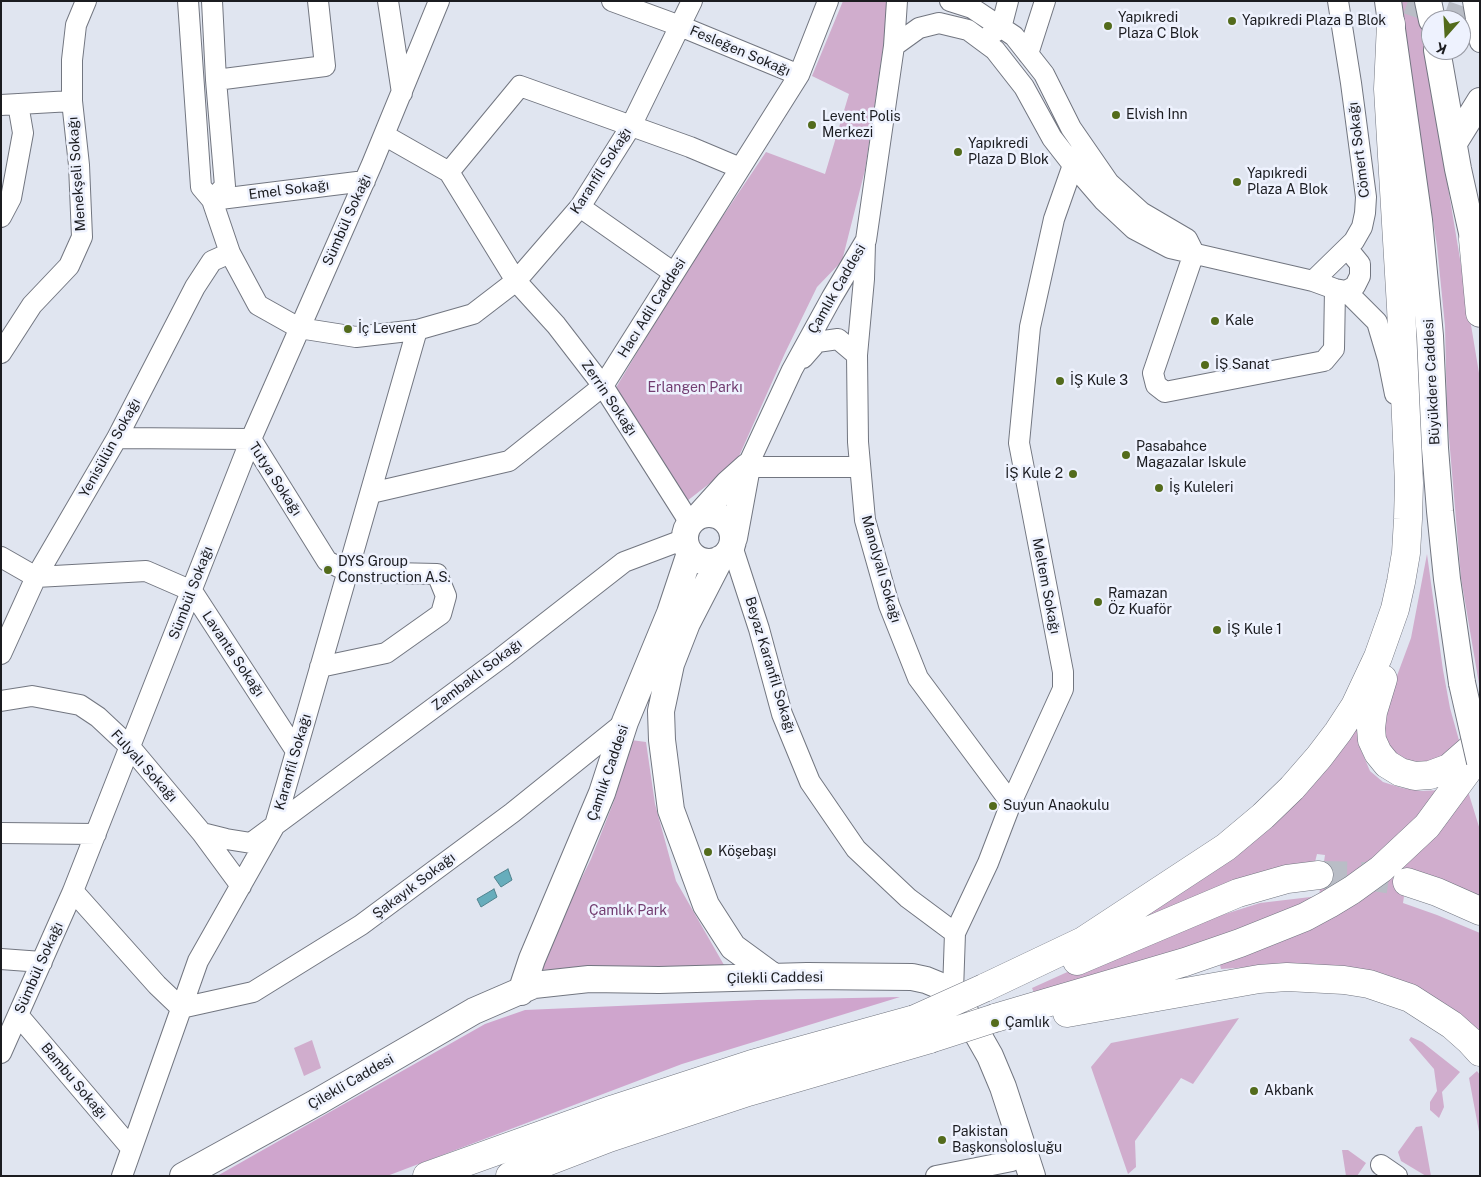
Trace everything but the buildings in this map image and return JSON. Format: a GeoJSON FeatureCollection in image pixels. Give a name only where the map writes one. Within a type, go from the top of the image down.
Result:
{"type":"FeatureCollection","features":[{"type":"Feature","properties":{"kind":"highway"},"geometry":{"type":"LineString","coordinates":[[990,1008],[1036,964],[1097,933],[1226,846],[1264,816],[1320,757],[1355,706],[1378,658],[1395,609],[1406,553],[1409,483],[1388,89],[1390,13]]}},
{"type":"Feature","properties":{"kind":"highway"},"geometry":{"type":"LineString","coordinates":[[1472,239],[1480,313]]}},
{"type":"Feature","properties":{"kind":"highway"},"geometry":{"type":"LineString","coordinates":[[1406,553],[1409,577],[1407,596],[1399,631],[1373,712],[1372,740],[1378,753],[1387,764],[1400,772],[1415,776],[1430,775],[1449,768],[1480,738]]}},
{"type":"Feature","properties":{"kind":"highway"},"geometry":{"type":"LineString","coordinates":[[990,1008],[1185,962],[1240,943],[1305,917],[1352,890],[1381,868],[1427,826],[1480,754]]}},
{"type":"Feature","properties":{"kind":"highway"},"geometry":{"type":"LineString","coordinates":[[990,1008],[1238,893],[1287,879],[1319,875]]}},
{"type":"Feature","properties":{"kind":"highway"},"geometry":{"type":"LineString","coordinates":[[1408,882],[1437,892],[1480,911]]}},
{"type":"Feature","properties":{"kind":"highway"},"geometry":{"type":"LineString","coordinates":[[510,1176],[609,1138],[748,1092],[922,1029],[938,1014],[990,1008],[1138,1000],[1259,980],[1287,977],[1314,978],[1369,984],[1410,998],[1452,1025],[1470,1040],[1480,1052]]}},
{"type":"Feature","properties":{"kind":"highway"},"geometry":{"type":"LineString","coordinates":[[427,1176],[604,1112],[752,1064],[922,1029]]}},
{"type":"Feature","properties":{"kind":"main road","name":"Büyükdere Caddesi"},"geometry":{"type":"LineString","coordinates":[[1390,13],[1419,220],[1430,336],[1440,511],[1449,596],[1462,683],[1480,762]]}},
{"type":"Feature","properties":{"kind":"main road"},"geometry":{"type":"LineString","coordinates":[[1439,60],[1472,239],[1480,265]]}},
{"type":"Feature","properties":{"kind":"main road"},"geometry":{"type":"LineString","coordinates":[[1454,142],[1480,100]]}},
{"type":"Feature","properties":{"kind":"main road"},"geometry":{"type":"LineString","coordinates":[[733,985],[736,958],[733,947],[706,905],[671,810],[662,740],[662,711],[671,664],[687,623],[729,548],[746,468]]}},
{"type":"Feature","properties":{"kind":"main road","name":"Çamlık Caddesi"},"geometry":{"type":"LineString","coordinates":[[521,992],[532,958],[602,793],[625,722],[670,613],[691,532],[728,484],[746,468]]}},
{"type":"Feature","properties":{"kind":"main road"},"geometry":{"type":"LineString","coordinates":[[708,513],[716,514],[723,517],[729,523],[732,530],[729,548],[714,562],[701,560],[691,532],[708,513]]}},
{"type":"Feature","properties":{"kind":"main road"},"geometry":{"type":"LineString","coordinates":[[733,947],[774,977]]}},
{"type":"Feature","properties":{"kind":"main road","name":"Çilekli Caddesi"},"geometry":{"type":"LineString","coordinates":[[733,985],[774,977],[912,977],[926,980],[954,978]]}},
{"type":"Feature","properties":{"kind":"main road"},"geometry":{"type":"LineString","coordinates":[[954,978],[984,1060],[1003,1087],[1020,1171]]}},
{"type":"Feature","properties":{"kind":"main road","name":"Çilekli Caddesi"},"geometry":{"type":"LineString","coordinates":[[183,1176],[474,1012],[534,985],[589,979],[915,992],[932,997],[948,1013],[984,1060]]}},
{"type":"Feature","properties":{"kind":"street","name":"Menekşeli Sokağı"},"geometry":{"type":"LineString","coordinates":[[1,352],[32,305],[69,266],[82,237],[79,165],[72,101],[72,60],[76,26],[86,1]]}},
{"type":"Feature","properties":{"kind":"street","name":"Karanfil Sokağı"},"geometry":{"type":"LineString","coordinates":[[188,1],[202,187],[212,200],[230,253],[258,306],[299,328],[356,337],[417,330],[473,314],[516,281],[580,207],[631,126],[692,1]]}},
{"type":"Feature","properties":{"kind":"street"},"geometry":{"type":"LineString","coordinates":[[212,1],[216,80],[225,186],[212,200]]}},
{"type":"Feature","properties":{"kind":"street"},"geometry":{"type":"LineString","coordinates":[[216,80],[325,66],[318,1]]}},
{"type":"Feature","properties":{"kind":"street"},"geometry":{"type":"LineString","coordinates":[[388,1],[402,92]]}},
{"type":"Feature","properties":{"kind":"street","name":"Sümbül Sokağı"},"geometry":{"type":"LineString","coordinates":[[1,1053],[74,890],[251,438],[365,180],[438,1]]}},
{"type":"Feature","properties":{"kind":"street","name":"Fesleğen Sokağı"},"geometry":{"type":"LineString","coordinates":[[612,1],[680,26],[799,75]]}},
{"type":"Feature","properties":{"kind":"street","name":"Hacı Adil Caddesi"},"geometry":{"type":"LineString","coordinates":[[371,493],[509,461],[604,386],[799,75],[828,1]]}},
{"type":"Feature","properties":{"kind":"street","name":"Çamlık Caddesi"},"geometry":{"type":"LineString","coordinates":[[746,468],[792,370],[866,240],[894,46],[897,1]]}},
{"type":"Feature","properties":{"kind":"street"},"geometry":{"type":"LineString","coordinates":[[950,1],[972,8],[1014,36],[1044,74],[1071,128],[1109,183],[1141,212],[1187,239],[1194,253],[1154,372],[1156,385],[1165,392],[1324,360],[1334,349],[1340,290]]}},
{"type":"Feature","properties":{"kind":"street"},"geometry":{"type":"LineString","coordinates":[[982,40],[1001,28],[1008,1]]}},
{"type":"Feature","properties":{"kind":"street"},"geometry":{"type":"LineString","coordinates":[[1028,54],[1045,1]]}},
{"type":"Feature","properties":{"kind":"street","name":"Cömert Sokağı"},"geometry":{"type":"LineString","coordinates":[[1313,281],[1354,241],[1362,227],[1365,213],[1366,197],[1338,1]]}},
{"type":"Feature","properties":{"kind":"street"},"geometry":{"type":"LineString","coordinates":[[1473,1],[1480,42]]}},
{"type":"Feature","properties":{"kind":"street"},"geometry":{"type":"LineString","coordinates":[[894,46],[919,28],[939,23],[968,30],[996,50],[1024,87],[1052,138],[1104,201],[1134,228],[1170,248],[1313,281],[1340,290],[1376,322],[1388,359],[1394,391],[1408,519]]}},
{"type":"Feature","properties":{"kind":"street"},"geometry":{"type":"LineString","coordinates":[[384,135],[449,172],[520,86],[690,147],[740,168]]}},
{"type":"Feature","properties":{"kind":"street"},"geometry":{"type":"LineString","coordinates":[[1,217],[11,198],[23,133],[10,104],[72,101]]}},
{"type":"Feature","properties":{"kind":"street","name":"Meltem Sokağı"},"geometry":{"type":"LineString","coordinates":[[954,978],[956,932],[988,863],[1011,803],[1063,689],[1063,672],[1019,443],[1030,327],[1054,219],[1073,165],[1083,146]]}},
{"type":"Feature","properties":{"kind":"street","name":"Zerrin Sokağı"},"geometry":{"type":"LineString","coordinates":[[449,172],[516,281],[556,325],[604,386],[691,532]]}},
{"type":"Feature","properties":{"kind":"street","name":"Emel Sokağı"},"geometry":{"type":"LineString","coordinates":[[212,200],[365,180]]}},
{"type":"Feature","properties":{"kind":"street"},"geometry":{"type":"LineString","coordinates":[[580,207],[674,273]]}},
{"type":"Feature","properties":{"kind":"street","name":"Manolyalı Sokağı"},"geometry":{"type":"LineString","coordinates":[[866,240],[857,355],[858,442],[865,520],[889,604],[918,678],[1011,803]]}},
{"type":"Feature","properties":{"kind":"street"},"geometry":{"type":"LineString","coordinates":[[1340,290],[1355,286],[1360,276],[1360,264],[1347,248]]}},
{"type":"Feature","properties":{"kind":"street","name":"Yenisülün Sokağı"},"geometry":{"type":"LineString","coordinates":[[1,654],[36,577],[117,438],[195,287],[212,261],[230,253]]}},
{"type":"Feature","properties":{"kind":"street","name":"Karanfil Sokağı"},"geometry":{"type":"LineString","coordinates":[[122,1176],[198,961],[275,825],[417,330]]}},
{"type":"Feature","properties":{"kind":"street"},"geometry":{"type":"LineString","coordinates":[[792,370],[817,342],[838,339],[857,355]]}},
{"type":"Feature","properties":{"kind":"street","name":"Tutya Sokağı"},"geometry":{"type":"LineString","coordinates":[[117,438],[251,438],[327,560],[348,572]]}},
{"type":"Feature","properties":{"kind":"street"},"geometry":{"type":"LineString","coordinates":[[746,468],[860,467]]}},
{"type":"Feature","properties":{"kind":"street","name":"Zambaklı Sokağı"},"geometry":{"type":"LineString","coordinates":[[275,825],[502,658],[624,562],[691,532]]}},
{"type":"Feature","properties":{"kind":"street","name":"Beyaz Karanfil Sokağı"},"geometry":{"type":"LineString","coordinates":[[729,548],[759,630],[782,714],[810,782],[856,849],[908,898],[956,932]]}},
{"type":"Feature","properties":{"kind":"street"},"geometry":{"type":"LineString","coordinates":[[1,557],[36,577],[146,571],[192,591]]}},
{"type":"Feature","properties":{"kind":"street"},"geometry":{"type":"LineString","coordinates":[[320,667],[386,653],[441,614],[446,596],[438,574],[348,572]]}},
{"type":"Feature","properties":{"kind":"street","name":"Lavanta Sokağı"},"geometry":{"type":"LineString","coordinates":[[192,591],[296,750]]}},
{"type":"Feature","properties":{"kind":"street","name":"Fulyalı Sokağı"},"geometry":{"type":"LineString","coordinates":[[1,701],[32,696],[80,705],[98,717],[130,747],[202,833],[240,886]]}},
{"type":"Feature","properties":{"kind":"street","name":"Şakayık Sokağı"},"geometry":{"type":"LineString","coordinates":[[181,1008],[253,992],[361,925],[512,814],[625,722]]}},
{"type":"Feature","properties":{"kind":"street"},"geometry":{"type":"LineString","coordinates":[[202,833],[251,843],[275,825]]}},
{"type":"Feature","properties":{"kind":"street"},"geometry":{"type":"LineString","coordinates":[[1,833],[96,834]]}},
{"type":"Feature","properties":{"kind":"street"},"geometry":{"type":"LineString","coordinates":[[74,890],[157,985],[181,1008]]}},
{"type":"Feature","properties":{"kind":"street"},"geometry":{"type":"LineString","coordinates":[[1,960],[42,962]]}},
{"type":"Feature","properties":{"kind":"street","name":"Bambu Sokağı"},"geometry":{"type":"LineString","coordinates":[[18,1015],[131,1148]]}},
{"type":"Feature","properties":{"kind":"street"},"geometry":{"type":"LineString","coordinates":[[936,1176],[1020,1171]]}},
{"type":"Feature","properties":{"kind":"green space","name":"Erlangen Parkı"},"geometry":{"type":"Polygon","coordinates":[[[843,1],[890,1],[865,170],[842,261],[817,287],[736,463],[687,501],[614,391],[684,274],[766,152],[825,174],[849,94],[812,76],[843,1]]]}},
{"type":"Feature","properties":{"kind":"green space"},"geometry":{"type":"Polygon","coordinates":[[[1398,1],[1417,1],[1421,25],[1421,60],[1427,60],[1480,379],[1480,690],[1461,578],[1447,414],[1445,326],[1437,246],[1398,1]]]}},
{"type":"Feature","properties":{"kind":"green space"},"geometry":{"type":"Polygon","coordinates":[[[1427,554],[1443,670],[1450,708],[1462,751],[1454,760],[1410,766],[1381,743],[1388,700],[1411,638],[1427,554]]]}},
{"type":"Feature","properties":{"kind":"green space"},"geometry":{"type":"Polygon","coordinates":[[[1353,725],[1358,727],[1361,750],[1370,771],[1383,782],[1421,791],[1442,790],[1424,814],[1399,841],[1360,873],[1321,898],[1261,925],[1216,942],[1035,995],[1032,988],[1074,969],[1184,927],[1260,903],[1319,896],[1325,855],[1317,854],[1315,862],[1220,886],[1138,920],[1136,916],[1214,863],[1285,807],[1318,773],[1353,725]]]}},
{"type":"Feature","properties":{"kind":"green space","name":"Çamlık Park"},"geometry":{"type":"Polygon","coordinates":[[[631,740],[646,742],[655,804],[676,881],[724,965],[536,970],[591,859],[614,801],[631,740]]]}},
{"type":"Feature","properties":{"kind":"green space"},"geometry":{"type":"Polygon","coordinates":[[[1467,788],[1480,830],[1480,900],[1408,869],[1403,903],[1480,933],[1480,1031],[1452,1008],[1418,988],[1384,975],[1337,967],[1265,966],[1221,969],[1219,961],[1265,945],[1467,788]]]}},
{"type":"Feature","properties":{"kind":"green space"},"geometry":{"type":"Polygon","coordinates":[[[1239,1018],[1193,1084],[1181,1078],[1135,1141],[1136,1167],[1128,1174],[1091,1067],[1111,1043],[1239,1018]]]}},
{"type":"Feature","properties":{"kind":"green space"},"geometry":{"type":"Polygon","coordinates":[[[1411,1037],[1422,1042],[1460,1072],[1442,1092],[1444,1107],[1439,1118],[1430,1110],[1430,1102],[1437,1091],[1434,1069],[1409,1040],[1411,1037]]]}},
{"type":"Feature","properties":{"kind":"green space"},"geometry":{"type":"Polygon","coordinates":[[[312,1040],[321,1068],[304,1076],[294,1048],[312,1040]]]}},
{"type":"Feature","properties":{"kind":"green space"},"geometry":{"type":"Polygon","coordinates":[[[1477,1071],[1480,1075],[1480,1137],[1469,1078],[1477,1071]]]}},
{"type":"Feature","properties":{"kind":"green space"},"geometry":{"type":"Polygon","coordinates":[[[1422,1126],[1431,1176],[1426,1176],[1401,1161],[1398,1152],[1416,1127],[1422,1126]]]}},
{"type":"Feature","properties":{"kind":"green space"},"geometry":{"type":"Polygon","coordinates":[[[1342,1150],[1348,1150],[1366,1163],[1357,1176],[1346,1176],[1342,1150]]]}},
{"type":"Feature","properties":{"kind":"shaded area"},"geometry":{"type":"Polygon","coordinates":[[[900,997],[682,1064],[387,1176],[217,1176],[485,1024],[525,1010],[757,1000],[900,997]]]}},
{"type":"Feature","properties":{"kind":"water"},"geometry":{"type":"Polygon","coordinates":[[[508,869],[512,880],[501,887],[494,877],[508,869]]]}},
{"type":"Feature","properties":{"kind":"water"},"geometry":{"type":"Polygon","coordinates":[[[494,889],[497,897],[481,907],[477,899],[494,889]]]}},
{"type":"Feature","properties":{"kind":"tunnel"},"geometry":{"type":"LineString","coordinates":[[1408,1],[1480,26]]}},
{"type":"Feature","properties":{"kind":"tunnel"},"geometry":{"type":"LineString","coordinates":[[1319,875],[1366,876],[1407,882]]}},
{"type":"Feature","properties":{"kind":"place","name":"Yapıkredi Plaza B Blok"},"geometry":{"type":"Point","coordinates":[1232,21]}},
{"type":"Feature","properties":{"kind":"place","name":"Yapıkredi Plaza C Blok"},"geometry":{"type":"Point","coordinates":[1108,26]}},
{"type":"Feature","properties":{"kind":"place","name":"Elvish Inn"},"geometry":{"type":"Point","coordinates":[1116,115]}},
{"type":"Feature","properties":{"kind":"place","name":"Levent Polis Merkezi"},"geometry":{"type":"Point","coordinates":[812,125]}},
{"type":"Feature","properties":{"kind":"place","name":"Yapıkredi Plaza D Blok"},"geometry":{"type":"Point","coordinates":[958,152]}},
{"type":"Feature","properties":{"kind":"place","name":"Yapıkredi Plaza A Blok"},"geometry":{"type":"Point","coordinates":[1237,182]}},
{"type":"Feature","properties":{"kind":"place","name":"Kale"},"geometry":{"type":"Point","coordinates":[1215,321]}},
{"type":"Feature","properties":{"kind":"place","name":"İç Levent"},"geometry":{"type":"Point","coordinates":[348,329]}},
{"type":"Feature","properties":{"kind":"place","name":"İŞ Sanat"},"geometry":{"type":"Point","coordinates":[1205,365]}},
{"type":"Feature","properties":{"kind":"place","name":"İŞ Kule 3"},"geometry":{"type":"Point","coordinates":[1060,381]}},
{"type":"Feature","properties":{"kind":"place","name":"Pasabahce Magazalar Iskule"},"geometry":{"type":"Point","coordinates":[1126,455]}},
{"type":"Feature","properties":{"kind":"place","name":"İŞ Kule 2"},"geometry":{"type":"Point","coordinates":[1073,474]}},
{"type":"Feature","properties":{"kind":"place","name":"İş Kuleleri"},"geometry":{"type":"Point","coordinates":[1159,488]}},
{"type":"Feature","properties":{"kind":"place","name":"DYS Group Construction A.S."},"geometry":{"type":"Point","coordinates":[328,570]}},
{"type":"Feature","properties":{"kind":"place","name":"Ramazan Öz Kuaför"},"geometry":{"type":"Point","coordinates":[1098,602]}},
{"type":"Feature","properties":{"kind":"place","name":"İŞ Kule 1"},"geometry":{"type":"Point","coordinates":[1217,630]}},
{"type":"Feature","properties":{"kind":"place","name":"Suyun Anaokulu"},"geometry":{"type":"Point","coordinates":[993,806]}},
{"type":"Feature","properties":{"kind":"place","name":"Köşebaşı"},"geometry":{"type":"Point","coordinates":[708,852]}},
{"type":"Feature","properties":{"kind":"place","name":"Çamlık"},"geometry":{"type":"Point","coordinates":[995,1023]}},
{"type":"Feature","properties":{"kind":"place","name":"Akbank"},"geometry":{"type":"Point","coordinates":[1254,1091]}},
{"type":"Feature","properties":{"kind":"place","name":"Pakistan Başkonsolosluğu"},"geometry":{"type":"Point","coordinates":[942,1140]}}]}
